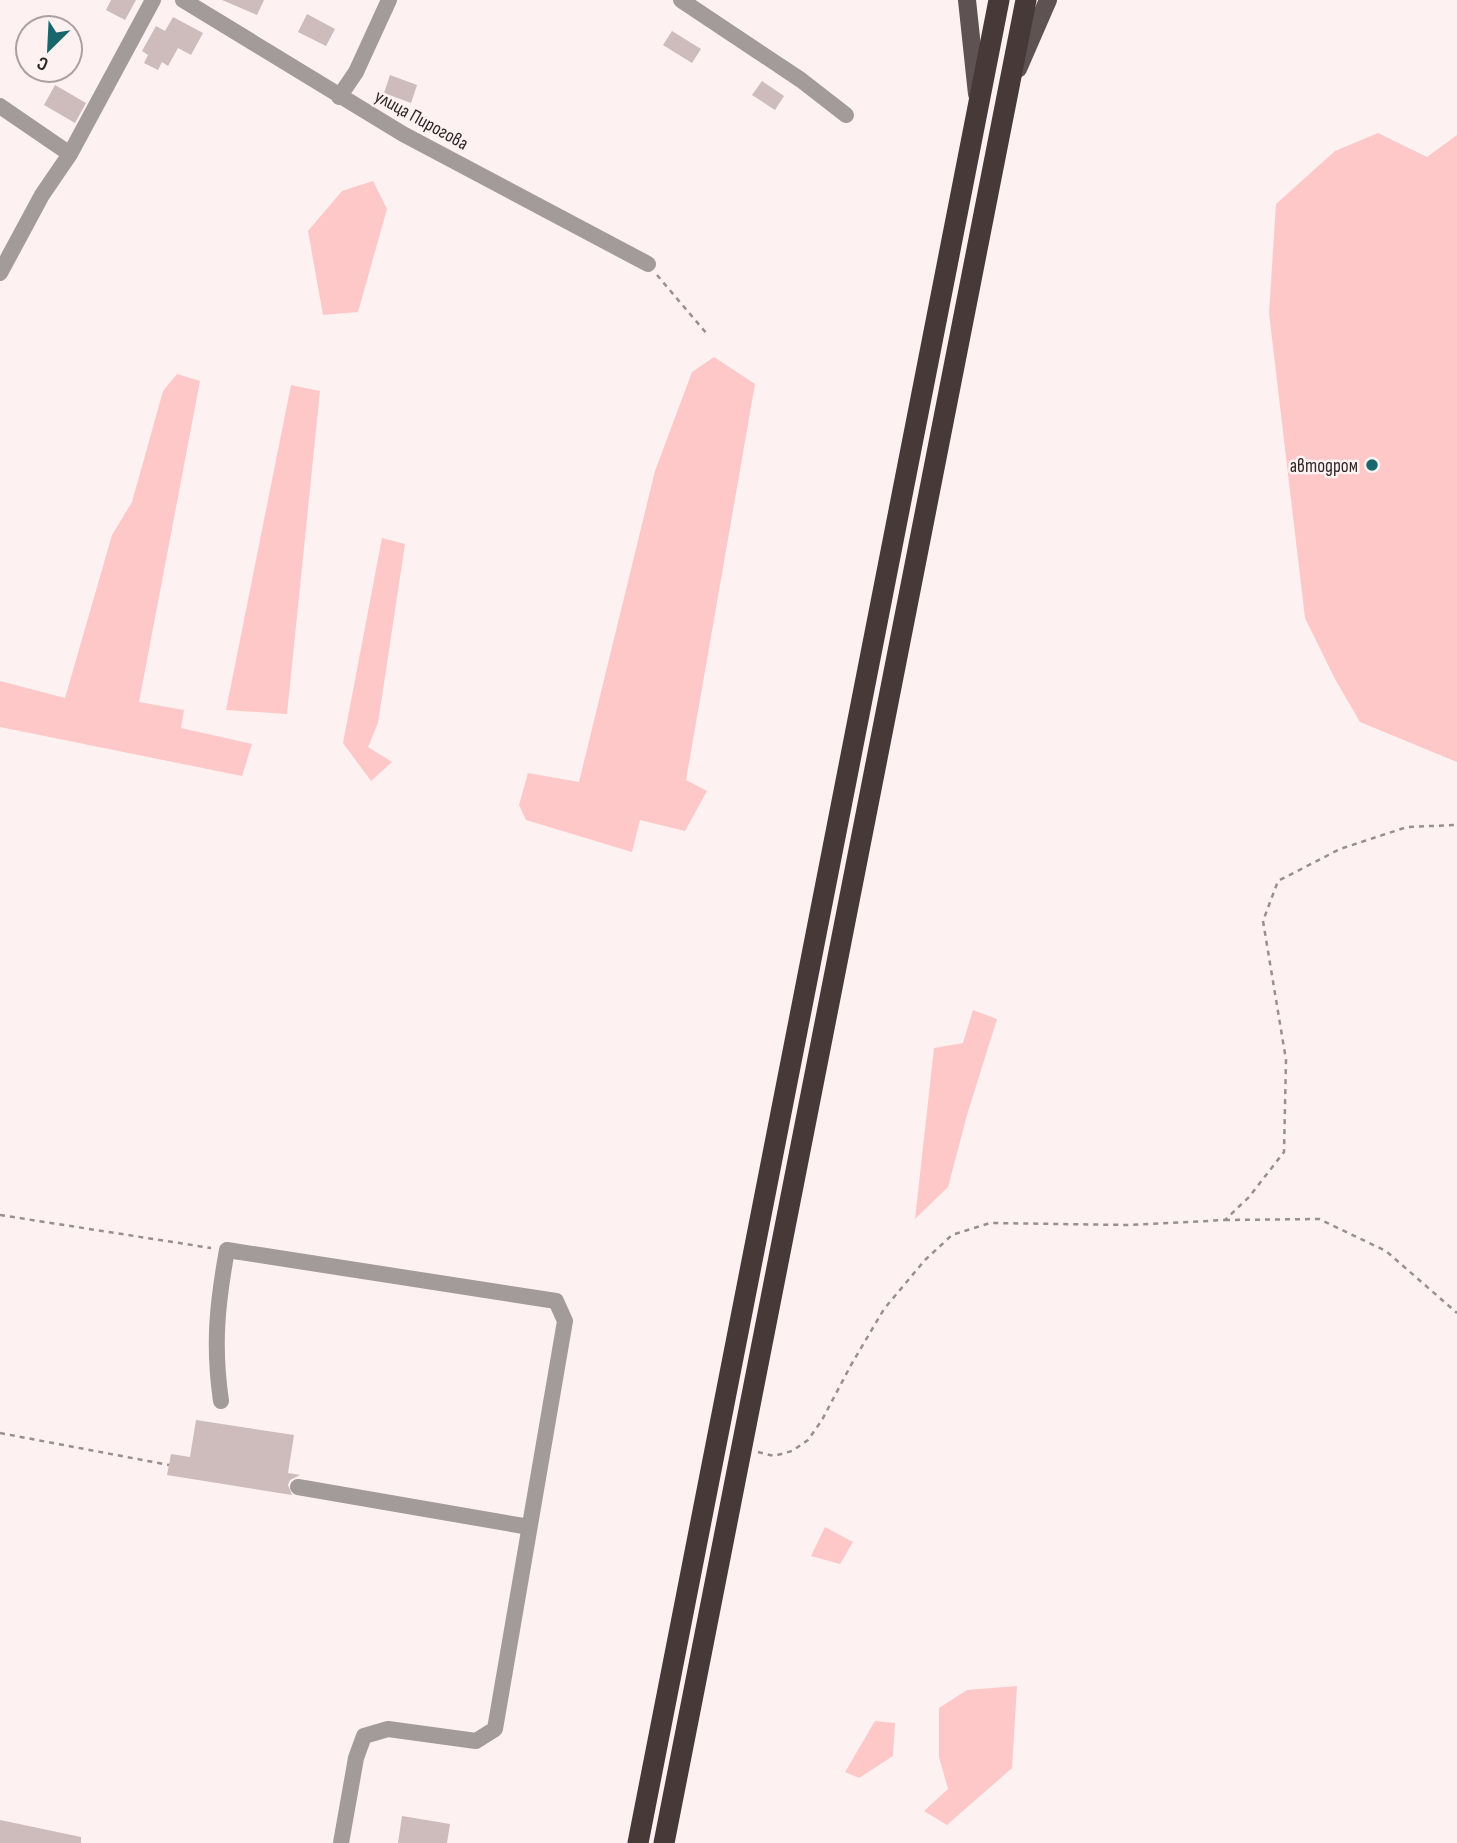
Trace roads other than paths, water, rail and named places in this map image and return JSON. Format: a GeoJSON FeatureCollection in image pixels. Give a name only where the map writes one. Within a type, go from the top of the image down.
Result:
{"type":"FeatureCollection","features":[{"type":"Feature","properties":{"kind":"highway"},"geometry":{"type":"LineString","coordinates":[[638,1843],[999,0]]}},
{"type":"Feature","properties":{"kind":"highway"},"geometry":{"type":"LineString","coordinates":[[664,1843],[1026,0]]}},
{"type":"Feature","properties":{"kind":"main road"},"geometry":{"type":"LineString","coordinates":[[967,0],[978,106]]}},
{"type":"Feature","properties":{"kind":"main road"},"geometry":{"type":"LineString","coordinates":[[1007,94],[1048,0]]}},
{"type":"Feature","properties":{"kind":"street"},"geometry":{"type":"LineString","coordinates":[[0,273],[42,195],[70,154],[153,0]]}},
{"type":"Feature","properties":{"kind":"street","name":"улица Пирогова"},"geometry":{"type":"LineString","coordinates":[[183,0],[403,134],[648,264]]}},
{"type":"Feature","properties":{"kind":"street"},"geometry":{"type":"LineString","coordinates":[[339,97],[356,72],[388,0]]}},
{"type":"Feature","properties":{"kind":"street"},"geometry":{"type":"LineString","coordinates":[[681,0],[801,80],[846,115]]}},
{"type":"Feature","properties":{"kind":"street"},"geometry":{"type":"LineString","coordinates":[[0,106],[70,154]]}},
{"type":"Feature","properties":{"kind":"street"},"geometry":{"type":"LineString","coordinates":[[221,1401],[215,1361],[217,1305],[227,1250],[556,1301],[565,1321],[495,1729],[476,1741],[388,1729],[364,1736],[356,1758],[341,1843]]}},
{"type":"Feature","properties":{"kind":"street"},"geometry":{"type":"LineString","coordinates":[[298,1487],[529,1527]]}},
{"type":"Feature","properties":{"kind":"place","name":"автодром"},"geometry":{"type":"Point","coordinates":[1372,465]}}]}
